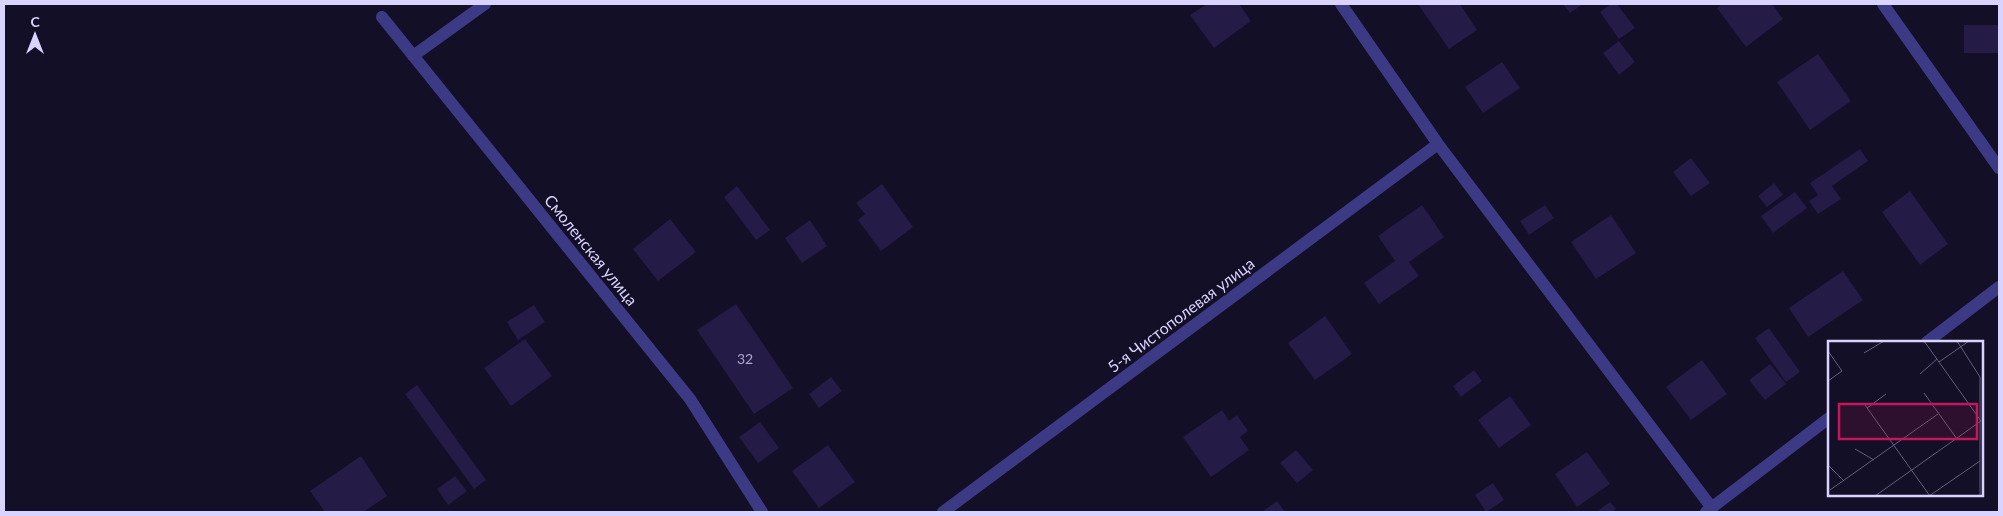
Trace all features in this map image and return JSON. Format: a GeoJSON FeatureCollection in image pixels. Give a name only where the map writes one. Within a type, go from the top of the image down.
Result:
{"type":"FeatureCollection","features":[{"type":"Feature","properties":{"kind":"street"},"geometry":{"type":"LineString","coordinates":[[413,56],[485,4]]}},
{"type":"Feature","properties":{"kind":"street"},"geometry":{"type":"LineString","coordinates":[[1340,4],[1438,144],[1709,510],[1828,419]]}},
{"type":"Feature","properties":{"kind":"street"},"geometry":{"type":"LineString","coordinates":[[1883,4],[1999,168]]}},
{"type":"Feature","properties":{"kind":"street","name":"Смоленская улица"},"geometry":{"type":"LineString","coordinates":[[382,17],[690,399],[762,512]]}},
{"type":"Feature","properties":{"kind":"street","name":"5-я Чистополевая улица"},"geometry":{"type":"LineString","coordinates":[[943,512],[1438,144]]}},
{"type":"Feature","properties":{"kind":"street"},"geometry":{"type":"LineString","coordinates":[[1928,341],[1999,287]]}},
{"type":"Feature","properties":{"kind":"building"},"geometry":{"type":"Polygon","coordinates":[[[1207,4],[1239,4],[1251,21],[1214,48],[1190,15],[1207,4]]]}},
{"type":"Feature","properties":{"kind":"building"},"geometry":{"type":"Polygon","coordinates":[[[1418,4],[1460,4],[1477,30],[1449,49],[1418,4]]]}},
{"type":"Feature","properties":{"kind":"building"},"geometry":{"type":"Polygon","coordinates":[[[1563,4],[1583,4],[1570,13],[1563,4]]]}},
{"type":"Feature","properties":{"kind":"building"},"geometry":{"type":"Polygon","coordinates":[[[1611,4],[1617,4],[1635,28],[1619,39],[1600,12],[1611,4]]]}},
{"type":"Feature","properties":{"kind":"building"},"geometry":{"type":"Polygon","coordinates":[[[1722,4],[1772,4],[1783,19],[1746,47],[1717,8],[1722,4]]]}},
{"type":"Feature","properties":{"kind":"building"},"geometry":{"type":"Polygon","coordinates":[[[1964,25],[1999,25],[1999,53],[1964,53],[1964,25]]]}},
{"type":"Feature","properties":{"kind":"building"},"geometry":{"type":"Polygon","coordinates":[[[1619,41],[1635,62],[1619,75],[1603,53],[1619,41]]]}},
{"type":"Feature","properties":{"kind":"building"},"geometry":{"type":"Polygon","coordinates":[[[1818,54],[1851,101],[1810,130],[1777,82],[1818,54]]]}},
{"type":"Feature","properties":{"kind":"building"},"geometry":{"type":"Polygon","coordinates":[[[1502,62],[1520,88],[1483,113],[1465,87],[1502,62]]]}},
{"type":"Feature","properties":{"kind":"building"},"geometry":{"type":"Polygon","coordinates":[[[1860,149],[1868,161],[1832,186],[1841,199],[1818,214],[1809,201],[1818,195],[1810,183],[1860,149]]]}},
{"type":"Feature","properties":{"kind":"building"},"geometry":{"type":"Polygon","coordinates":[[[1691,158],[1710,183],[1691,196],[1673,172],[1691,158]]]}},
{"type":"Feature","properties":{"kind":"building"},"geometry":{"type":"Polygon","coordinates":[[[1774,183],[1783,195],[1767,207],[1758,196],[1774,183]]]}},
{"type":"Feature","properties":{"kind":"building"},"geometry":{"type":"Polygon","coordinates":[[[882,184],[913,227],[881,251],[858,220],[865,214],[856,203],[882,184]]]}},
{"type":"Feature","properties":{"kind":"building"},"geometry":{"type":"Polygon","coordinates":[[[737,186],[770,230],[756,240],[724,197],[737,186]]]}},
{"type":"Feature","properties":{"kind":"building"},"geometry":{"type":"Polygon","coordinates":[[[1910,191],[1948,244],[1920,265],[1882,212],[1910,191]]]}},
{"type":"Feature","properties":{"kind":"building"},"geometry":{"type":"Polygon","coordinates":[[[1795,192],[1807,208],[1773,233],[1761,216],[1795,192]]]}},
{"type":"Feature","properties":{"kind":"building"},"geometry":{"type":"Polygon","coordinates":[[[1422,205],[1444,237],[1409,262],[1419,276],[1379,304],[1364,283],[1395,261],[1378,236],[1422,205]]]}},
{"type":"Feature","properties":{"kind":"building"},"geometry":{"type":"Polygon","coordinates":[[[1545,205],[1554,218],[1529,235],[1520,221],[1545,205]]]}},
{"type":"Feature","properties":{"kind":"building"},"geometry":{"type":"Polygon","coordinates":[[[1611,215],[1636,253],[1596,279],[1571,242],[1611,215]]]}},
{"type":"Feature","properties":{"kind":"building"},"geometry":{"type":"Polygon","coordinates":[[[670,219],[696,252],[658,281],[633,249],[670,219]]]}},
{"type":"Feature","properties":{"kind":"building"},"geometry":{"type":"Polygon","coordinates":[[[810,220],[827,246],[802,263],[785,238],[810,220]]]}},
{"type":"Feature","properties":{"kind":"building"},"geometry":{"type":"Polygon","coordinates":[[[1843,271],[1863,300],[1808,337],[1789,308],[1843,271]]]}},
{"type":"Feature","properties":{"kind":"building"},"geometry":{"type":"Polygon","coordinates":[[[736,304],[793,388],[754,414],[697,330],[736,304]]]}},
{"type":"Feature","properties":{"kind":"building"},"geometry":{"type":"Polygon","coordinates":[[[534,305],[545,322],[518,340],[507,322],[534,305]]]}},
{"type":"Feature","properties":{"kind":"building"},"geometry":{"type":"Polygon","coordinates":[[[1325,316],[1352,354],[1315,380],[1288,343],[1325,316]]]}},
{"type":"Feature","properties":{"kind":"building"},"geometry":{"type":"Polygon","coordinates":[[[1769,328],[1800,372],[1786,382],[1755,338],[1769,328]]]}},
{"type":"Feature","properties":{"kind":"building"},"geometry":{"type":"Polygon","coordinates":[[[525,339],[552,376],[511,406],[484,368],[525,339]]]}},
{"type":"Feature","properties":{"kind":"building"},"geometry":{"type":"Polygon","coordinates":[[[1702,360],[1727,394],[1691,420],[1666,387],[1702,360]]]}},
{"type":"Feature","properties":{"kind":"building"},"geometry":{"type":"Polygon","coordinates":[[[1770,364],[1786,384],[1765,400],[1749,380],[1770,364]]]}},
{"type":"Feature","properties":{"kind":"building"},"geometry":{"type":"Polygon","coordinates":[[[1474,370],[1482,381],[1461,397],[1453,386],[1474,370]]]}},
{"type":"Feature","properties":{"kind":"building"},"geometry":{"type":"Polygon","coordinates":[[[831,377],[842,391],[819,408],[809,394],[831,377]]]}},
{"type":"Feature","properties":{"kind":"building"},"geometry":{"type":"Polygon","coordinates":[[[417,385],[486,480],[474,489],[405,394],[417,385]]]}},
{"type":"Feature","properties":{"kind":"building"},"geometry":{"type":"Polygon","coordinates":[[[1510,396],[1531,425],[1499,448],[1478,420],[1510,396]]]}},
{"type":"Feature","properties":{"kind":"building"},"geometry":{"type":"Polygon","coordinates":[[[1222,410],[1229,421],[1237,415],[1248,431],[1240,437],[1249,450],[1211,477],[1183,437],[1222,410]]]}},
{"type":"Feature","properties":{"kind":"building"},"geometry":{"type":"Polygon","coordinates":[[[760,422],[779,448],[758,463],[739,437],[760,422]]]}},
{"type":"Feature","properties":{"kind":"building"},"geometry":{"type":"Polygon","coordinates":[[[828,445],[855,482],[819,508],[792,471],[828,445]]]}},
{"type":"Feature","properties":{"kind":"building"},"geometry":{"type":"Polygon","coordinates":[[[1296,450],[1313,470],[1297,483],[1280,463],[1296,450]]]}},
{"type":"Feature","properties":{"kind":"building"},"geometry":{"type":"Polygon","coordinates":[[[1587,452],[1610,484],[1577,507],[1555,474],[1587,452]]]}},
{"type":"Feature","properties":{"kind":"building"},"geometry":{"type":"Polygon","coordinates":[[[361,456],[387,496],[363,512],[325,512],[310,491],[361,456]]]}},
{"type":"Feature","properties":{"kind":"building"},"geometry":{"type":"Polygon","coordinates":[[[455,476],[467,491],[448,505],[437,489],[455,476]]]}},
{"type":"Feature","properties":{"kind":"building"},"geometry":{"type":"Polygon","coordinates":[[[1493,483],[1504,500],[1486,512],[1475,495],[1493,483]]]}},
{"type":"Feature","properties":{"kind":"building"},"geometry":{"type":"Polygon","coordinates":[[[1277,501],[1285,512],[1262,512],[1277,501]]]}},
{"type":"Feature","properties":{"kind":"building"},"geometry":{"type":"Polygon","coordinates":[[[1610,502],[1616,509],[1612,512],[1601,512],[1599,510],[1610,502]]]}}]}
